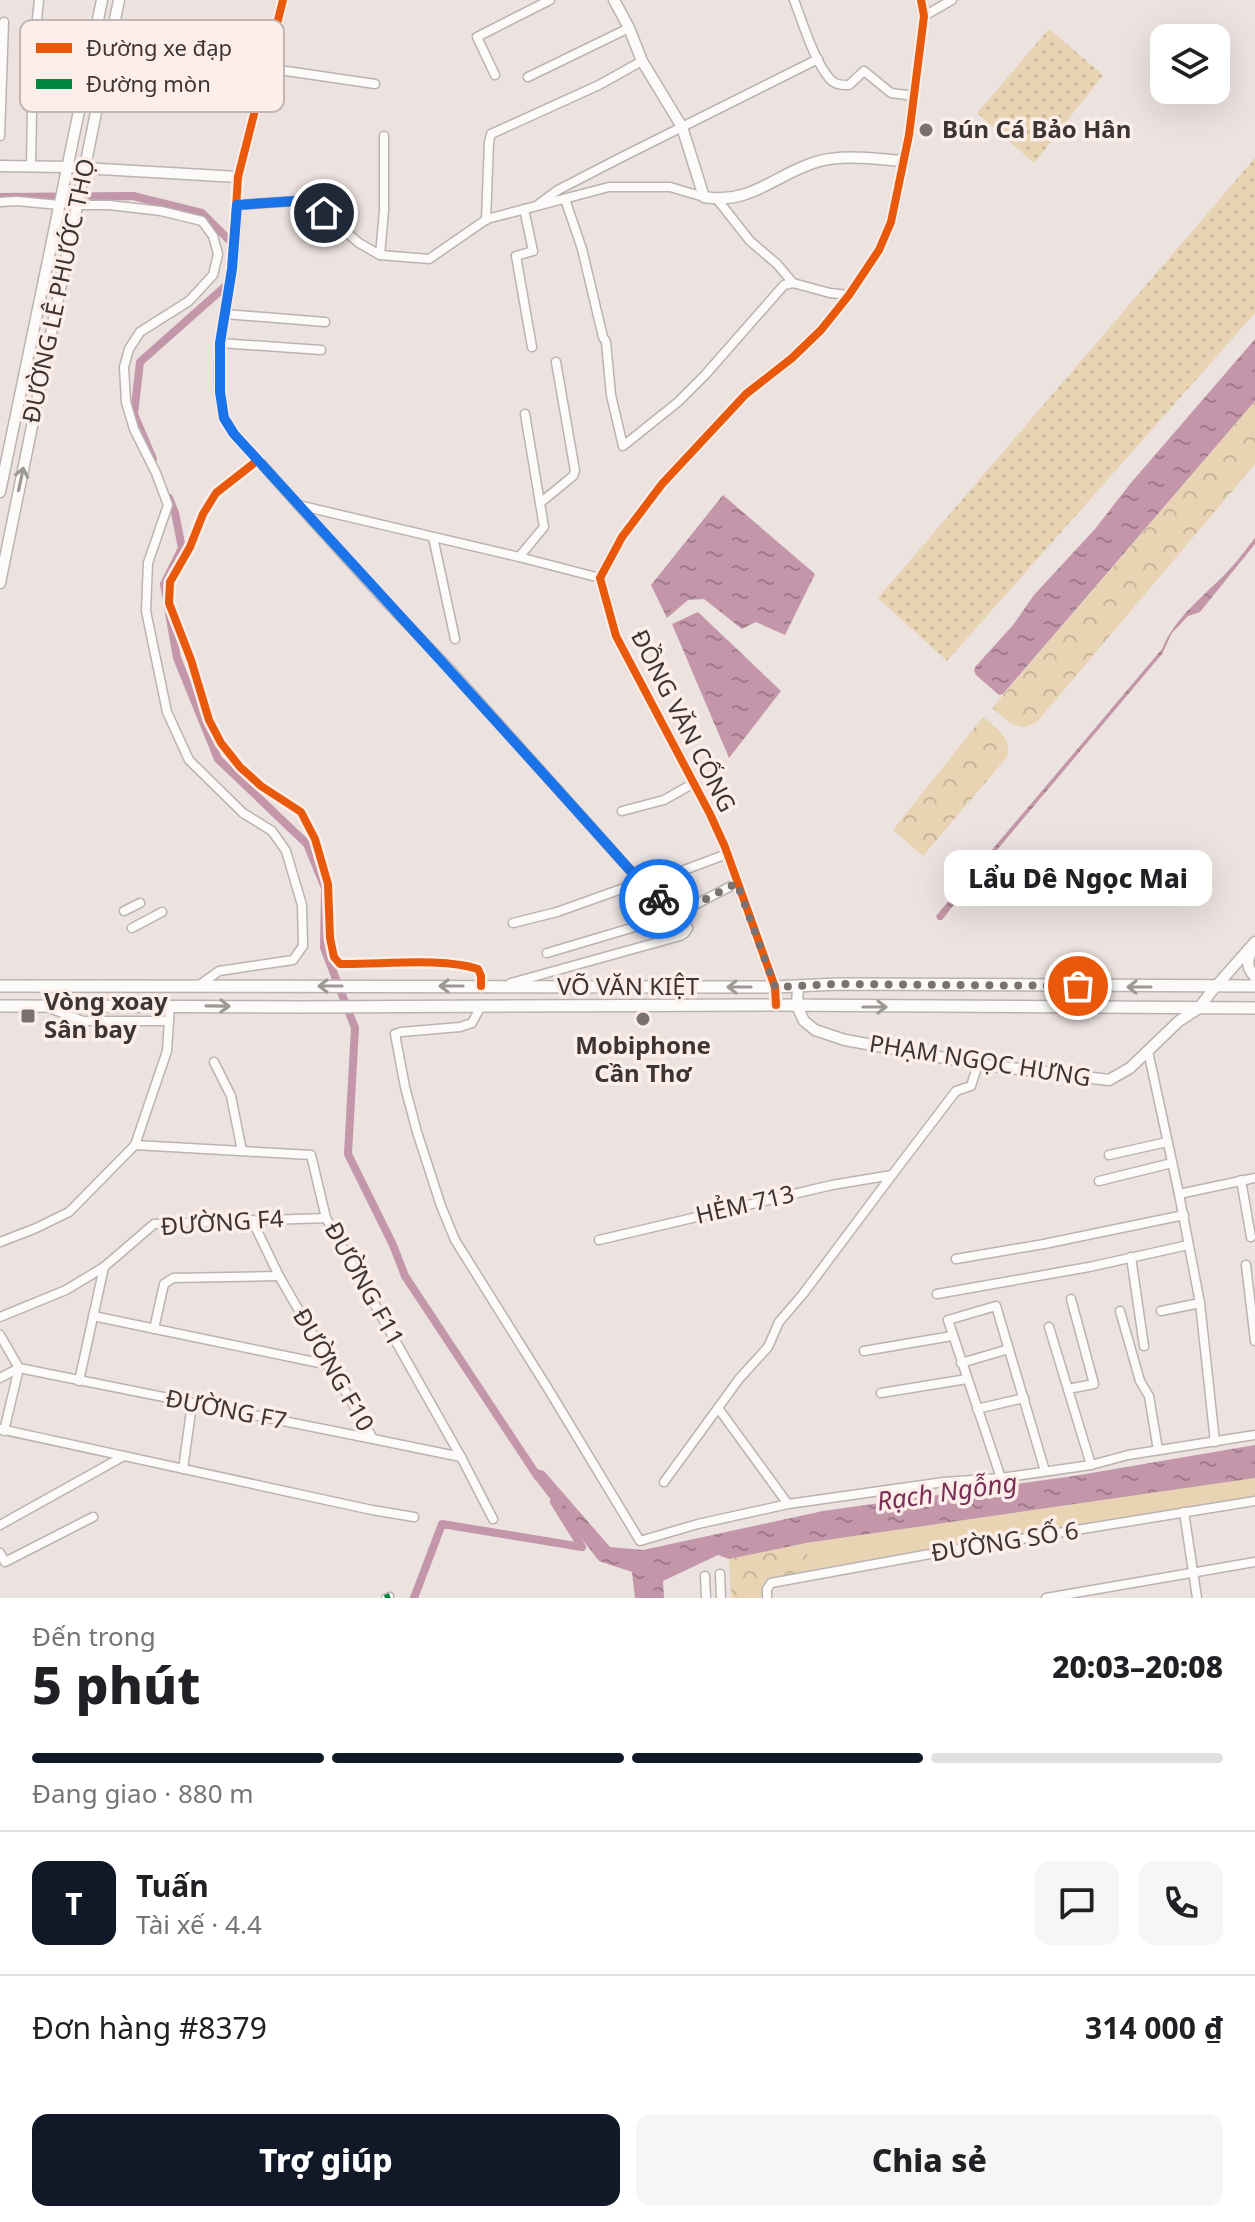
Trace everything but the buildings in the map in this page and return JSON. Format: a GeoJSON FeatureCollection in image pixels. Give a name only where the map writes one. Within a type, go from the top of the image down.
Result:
{"type":"FeatureCollection","features":[{"type":"Feature","properties":{"kind":"main road","name":"VÕ VĂN KIỆT"},"geometry":{"type":"LineString","coordinates":[[1,985],[1255,986]]}},
{"type":"Feature","properties":{"kind":"main road","name":"VÕ VĂN KIỆT"},"geometry":{"type":"LineString","coordinates":[[1,1006],[1255,1008]]}},
{"type":"Feature","properties":{"kind":"street"},"geometry":{"type":"LineString","coordinates":[[37,20],[39,0]]}},
{"type":"Feature","properties":{"kind":"street","name":"ĐƯỜNG LÊ PHƯỚC THỌ"},"geometry":{"type":"LineString","coordinates":[[98,20],[102,0]]}},
{"type":"Feature","properties":{"kind":"street","name":"ĐƯỜNG LÊ PHƯỚC THỌ"},"geometry":{"type":"LineString","coordinates":[[115,20],[119,0]]}},
{"type":"Feature","properties":{"kind":"street"},"geometry":{"type":"LineString","coordinates":[[278,20],[283,0]]}},
{"type":"Feature","properties":{"kind":"street"},"geometry":{"type":"LineString","coordinates":[[495,75],[477,37],[550,0]]}},
{"type":"Feature","properties":{"kind":"street"},"geometry":{"type":"LineString","coordinates":[[614,0],[642,61],[682,127],[704,197]]}},
{"type":"Feature","properties":{"kind":"street"},"geometry":{"type":"LineString","coordinates":[[794,0],[830,80],[847,85],[864,71],[891,93],[914,96]]}},
{"type":"Feature","properties":{"kind":"street"},"geometry":{"type":"LineString","coordinates":[[298,505],[600,578],[622,537],[662,484],[746,394],[807,345],[871,264],[891,222],[909,135],[924,16],[921,0]]}},
{"type":"Feature","properties":{"kind":"street"},"geometry":{"type":"LineString","coordinates":[[924,16],[952,0]]}},
{"type":"Feature","properties":{"kind":"street"},"geometry":{"type":"LineString","coordinates":[[0,136],[4,22]]}},
{"type":"Feature","properties":{"kind":"street"},"geometry":{"type":"LineString","coordinates":[[528,77],[629,28]]}},
{"type":"Feature","properties":{"kind":"street"},"geometry":{"type":"LineString","coordinates":[[536,206],[558,190],[818,59]]}},
{"type":"Feature","properties":{"kind":"street"},"geometry":{"type":"LineString","coordinates":[[486,220],[491,134],[599,85],[642,61]]}},
{"type":"Feature","properties":{"kind":"street"},"geometry":{"type":"LineString","coordinates":[[284,71],[375,84]]}},
{"type":"Feature","properties":{"kind":"street"},"geometry":{"type":"LineString","coordinates":[[31,166],[32,112]]}},
{"type":"Feature","properties":{"kind":"street","name":"ĐƯỜNG LÊ PHƯỚC THỌ"},"geometry":{"type":"LineString","coordinates":[[0,492],[78,112]]}},
{"type":"Feature","properties":{"kind":"street","name":"ĐƯỜNG LÊ PHƯỚC THỌ"},"geometry":{"type":"LineString","coordinates":[[0,583],[96,112]]}},
{"type":"Feature","properties":{"kind":"street"},"geometry":{"type":"LineString","coordinates":[[255,112],[238,177],[232,269],[220,343],[220,392],[224,418],[234,434],[383,599],[643,883],[688,928],[683,935],[501,986]]}},
{"type":"Feature","properties":{"kind":"street"},"geometry":{"type":"LineString","coordinates":[[380,255],[384,211],[384,136]]}},
{"type":"Feature","properties":{"kind":"street"},"geometry":{"type":"LineString","coordinates":[[237,205],[296,201],[324,213],[359,243],[380,255],[429,259],[486,220],[609,187],[670,187],[704,197],[739,198],[816,162],[856,157],[904,161]]}},
{"type":"Feature","properties":{"kind":"street"},"geometry":{"type":"LineString","coordinates":[[0,166],[238,177]]}},
{"type":"Feature","properties":{"kind":"street"},"geometry":{"type":"LineString","coordinates":[[0,202],[60,199]]}},
{"type":"Feature","properties":{"kind":"street"},"geometry":{"type":"LineString","coordinates":[[565,199],[582,249],[606,342],[611,395],[623,446],[678,402],[705,375],[784,285],[793,283],[849,295]]}},
{"type":"Feature","properties":{"kind":"street"},"geometry":{"type":"LineString","coordinates":[[717,199],[750,241],[777,264],[793,283]]}},
{"type":"Feature","properties":{"kind":"street"},"geometry":{"type":"LineString","coordinates":[[77,204],[161,211],[202,221],[213,236],[218,254],[213,275],[189,301],[140,332],[129,349],[124,367],[126,402],[134,429],[168,505],[148,563],[146,611],[167,712],[189,760],[243,813],[272,831],[286,851],[302,905],[303,946],[293,960],[219,971],[197,986]]}},
{"type":"Feature","properties":{"kind":"street"},"geometry":{"type":"LineString","coordinates":[[524,209],[533,251],[516,256],[532,347]]}},
{"type":"Feature","properties":{"kind":"street"},"geometry":{"type":"LineString","coordinates":[[225,314],[325,322]]}},
{"type":"Feature","properties":{"kind":"street"},"geometry":{"type":"LineString","coordinates":[[220,343],[321,350]]}},
{"type":"Feature","properties":{"kind":"street"},"geometry":{"type":"LineString","coordinates":[[540,503],[575,471],[556,362]]}},
{"type":"Feature","properties":{"kind":"street"},"geometry":{"type":"LineString","coordinates":[[519,557],[544,527],[525,414]]}},
{"type":"Feature","properties":{"kind":"street"},"geometry":{"type":"LineString","coordinates":[[258,460],[216,493],[170,582],[169,603],[209,720],[221,743],[240,767],[261,786],[301,812],[315,839],[328,884],[330,938],[334,957],[340,964],[468,966],[478,969],[481,986]]}},
{"type":"Feature","properties":{"kind":"street"},"geometry":{"type":"LineString","coordinates":[[433,537],[455,639]]}},
{"type":"Feature","properties":{"kind":"street","name":"ĐỒNG VĂN CỐNG"},"geometry":{"type":"LineString","coordinates":[[600,578],[616,636],[710,814],[727,854],[775,987],[776,1005]]}},
{"type":"Feature","properties":{"kind":"street"},"geometry":{"type":"LineString","coordinates":[[622,811],[664,800],[694,783]]}},
{"type":"Feature","properties":{"kind":"street"},"geometry":{"type":"LineString","coordinates":[[513,923],[557,912],[727,854]]}},
{"type":"Feature","properties":{"kind":"street"},"geometry":{"type":"LineString","coordinates":[[547,953],[675,915],[737,883]]}},
{"type":"Feature","properties":{"kind":"street"},"geometry":{"type":"LineString","coordinates":[[124,911],[140,903]]}},
{"type":"Feature","properties":{"kind":"street"},"geometry":{"type":"LineString","coordinates":[[132,928],[162,912]]}},
{"type":"Feature","properties":{"kind":"street"},"geometry":{"type":"LineString","coordinates":[[1255,944],[1247,962],[1255,977]]}},
{"type":"Feature","properties":{"kind":"street","name":"PHẠM NGỌC HƯNG"},"geometry":{"type":"LineString","coordinates":[[797,1006],[804,1021],[815,1030],[845,1040],[978,1064],[1109,1080],[1130,1068],[1179,1021],[1199,1008],[1255,944]]}},
{"type":"Feature","properties":{"kind":"street"},"geometry":{"type":"LineString","coordinates":[[797,1006],[798,986]]}},
{"type":"Feature","properties":{"kind":"street"},"geometry":{"type":"LineString","coordinates":[[44,1005],[83,1021],[169,1021]]}},
{"type":"Feature","properties":{"kind":"street"},"geometry":{"type":"LineString","coordinates":[[0,1242],[69,1212],[135,1145],[167,1051],[170,1005]]}},
{"type":"Feature","properties":{"kind":"street"},"geometry":{"type":"LineString","coordinates":[[481,1006],[472,1023],[460,1027],[395,1034],[417,1132],[455,1240],[638,1539],[642,1541],[698,1524],[788,1504],[1091,1465],[1128,1455],[1255,1435]]}},
{"type":"Feature","properties":{"kind":"street"},"geometry":{"type":"LineString","coordinates":[[1148,1051],[1200,1303],[1215,1442]]}},
{"type":"Feature","properties":{"kind":"street"},"geometry":{"type":"LineString","coordinates":[[214,1062],[231,1096],[242,1151]]}},
{"type":"Feature","properties":{"kind":"street"},"geometry":{"type":"LineString","coordinates":[[664,1482],[768,1347],[775,1329],[956,1091],[971,1086],[978,1064]]}},
{"type":"Feature","properties":{"kind":"street"},"geometry":{"type":"LineString","coordinates":[[1109,1155],[1167,1142]]}},
{"type":"Feature","properties":{"kind":"street","name":"ĐƯỜNG F11"},"geometry":{"type":"LineString","coordinates":[[135,1145],[311,1155],[326,1218],[493,1519]]}},
{"type":"Feature","properties":{"kind":"street"},"geometry":{"type":"LineString","coordinates":[[1099,1181],[1172,1163]]}},
{"type":"Feature","properties":{"kind":"street","name":"HẺM 713"},"geometry":{"type":"LineString","coordinates":[[599,1240],[832,1185],[892,1175]]}},
{"type":"Feature","properties":{"kind":"street"},"geometry":{"type":"LineString","coordinates":[[1179,1194],[1255,1178]]}},
{"type":"Feature","properties":{"kind":"street"},"geometry":{"type":"LineString","coordinates":[[1241,1180],[1251,1237]]}},
{"type":"Feature","properties":{"kind":"street"},"geometry":{"type":"LineString","coordinates":[[956,1259],[1184,1215]]}},
{"type":"Feature","properties":{"kind":"street","name":"ĐƯỜNG F4"},"geometry":{"type":"LineString","coordinates":[[0,1317],[66,1290],[104,1267],[154,1224],[326,1218]]}},
{"type":"Feature","properties":{"kind":"street","name":"ĐƯỜNG F10"},"geometry":{"type":"LineString","coordinates":[[252,1220],[279,1276],[373,1439],[461,1457]]}},
{"type":"Feature","properties":{"kind":"street"},"geometry":{"type":"LineString","coordinates":[[937,1294],[1074,1270],[1188,1245]]}},
{"type":"Feature","properties":{"kind":"street"},"geometry":{"type":"LineString","coordinates":[[1131,1257],[1144,1346]]}},
{"type":"Feature","properties":{"kind":"street"},"geometry":{"type":"LineString","coordinates":[[1246,1265],[1255,1341]]}},
{"type":"Feature","properties":{"kind":"street"},"geometry":{"type":"LineString","coordinates":[[79,1381],[104,1267]]}},
{"type":"Feature","properties":{"kind":"street"},"geometry":{"type":"LineString","coordinates":[[154,1329],[164,1284],[173,1278],[279,1276]]}},
{"type":"Feature","properties":{"kind":"street"},"geometry":{"type":"LineString","coordinates":[[1068,1389],[1094,1384],[1071,1299]]}},
{"type":"Feature","properties":{"kind":"street"},"geometry":{"type":"LineString","coordinates":[[1161,1311],[1200,1303]]}},
{"type":"Feature","properties":{"kind":"street"},"geometry":{"type":"LineString","coordinates":[[1001,1478],[948,1320],[996,1306],[1045,1471]]}},
{"type":"Feature","properties":{"kind":"street"},"geometry":{"type":"LineString","coordinates":[[1120,1311],[1140,1381],[1149,1396],[1158,1450]]}},
{"type":"Feature","properties":{"kind":"street"},"geometry":{"type":"LineString","coordinates":[[93,1316],[329,1365]]}},
{"type":"Feature","properties":{"kind":"street"},"geometry":{"type":"LineString","coordinates":[[1049,1327],[1091,1465]]}},
{"type":"Feature","properties":{"kind":"street"},"geometry":{"type":"LineString","coordinates":[[0,1335],[19,1368],[2,1430],[414,1517]]}},
{"type":"Feature","properties":{"kind":"street"},"geometry":{"type":"LineString","coordinates":[[864,1351],[952,1336]]}},
{"type":"Feature","properties":{"kind":"street"},"geometry":{"type":"LineString","coordinates":[[961,1363],[1009,1349]]}},
{"type":"Feature","properties":{"kind":"street"},"geometry":{"type":"LineString","coordinates":[[0,1378],[19,1368]]}},
{"type":"Feature","properties":{"kind":"street","name":"ĐƯỜNG F7"},"geometry":{"type":"LineString","coordinates":[[19,1368],[373,1439]]}},
{"type":"Feature","properties":{"kind":"street"},"geometry":{"type":"LineString","coordinates":[[881,1393],[967,1379]]}},
{"type":"Feature","properties":{"kind":"street"},"geometry":{"type":"LineString","coordinates":[[977,1409],[1024,1398]]}},
{"type":"Feature","properties":{"kind":"street"},"geometry":{"type":"LineString","coordinates":[[183,1469],[192,1404]]}},
{"type":"Feature","properties":{"kind":"street"},"geometry":{"type":"LineString","coordinates":[[718,1408],[788,1504]]}},
{"type":"Feature","properties":{"kind":"street"},"geometry":{"type":"LineString","coordinates":[[0,1525],[122,1457]]}},
{"type":"Feature","properties":{"kind":"street","name":"ĐƯỜNG SỐ 6"},"geometry":{"type":"LineString","coordinates":[[767,1598],[771,1583],[1255,1501]]}},
{"type":"Feature","properties":{"kind":"street"},"geometry":{"type":"LineString","coordinates":[[1184,1512],[1197,1598]]}},
{"type":"Feature","properties":{"kind":"street"},"geometry":{"type":"LineString","coordinates":[[0,1553],[3,1564],[93,1517]]}},
{"type":"Feature","properties":{"kind":"street"},"geometry":{"type":"LineString","coordinates":[[1046,1598],[1255,1562]]}},
{"type":"Feature","properties":{"kind":"street"},"geometry":{"type":"LineString","coordinates":[[720,1574],[721,1598]]}},
{"type":"Feature","properties":{"kind":"street"},"geometry":{"type":"LineString","coordinates":[[705,1576],[706,1598]]}},
{"type":"Feature","properties":{"kind":"green space"},"geometry":{"type":"Polygon","coordinates":[[[1049,29],[1103,75],[1034,163],[977,113],[1049,29]]]}},
{"type":"Feature","properties":{"kind":"green space"},"geometry":{"type":"Polygon","coordinates":[[[1255,158],[1255,313],[947,661],[878,598],[1255,158]]]}},
{"type":"Feature","properties":{"kind":"green space"},"geometry":{"type":"Polygon","coordinates":[[[1255,401],[1255,464],[1036,723],[1023,727],[1012,724],[992,708],[1255,401]]]}},
{"type":"Feature","properties":{"kind":"green space"},"geometry":{"type":"Polygon","coordinates":[[[983,717],[1005,739],[1007,757],[923,856],[893,830],[983,717]]]}},
{"type":"Feature","properties":{"kind":"green space"},"geometry":{"type":"Polygon","coordinates":[[[1255,1478],[1255,1497],[810,1570],[806,1543],[1255,1478]]]}},
{"type":"Feature","properties":{"kind":"green space"},"geometry":{"type":"Polygon","coordinates":[[[806,1543],[810,1570],[772,1579],[764,1598],[731,1598],[729,1559],[806,1543]]]}},
{"type":"Feature","properties":{"kind":"water"},"geometry":{"type":"Polygon","coordinates":[[[1255,339],[1255,401],[999,695],[976,675],[976,666],[1255,339]]]}},
{"type":"Feature","properties":{"kind":"water"},"geometry":{"type":"Polygon","coordinates":[[[723,495],[815,574],[785,635],[756,622],[742,629],[704,599],[688,600],[667,618],[651,585],[723,495]]]}},
{"type":"Feature","properties":{"kind":"water"},"geometry":{"type":"Polygon","coordinates":[[[1255,538],[1255,544],[1200,612],[1188,616],[1172,633],[1162,654],[942,920],[938,920],[936,916],[1162,649],[1174,627],[1182,617],[1231,568],[1255,538]]]}},
{"type":"Feature","properties":{"kind":"water"},"geometry":{"type":"Polygon","coordinates":[[[698,612],[781,691],[729,758],[672,624],[698,612]]]}},
{"type":"Feature","properties":{"kind":"water","name":"Rạch Ngỗng"},"geometry":{"type":"Polygon","coordinates":[[[1255,1445],[1255,1478],[806,1543],[729,1559],[718,1555],[663,1581],[664,1598],[635,1598],[632,1572],[599,1561],[534,1478],[533,1468],[544,1471],[610,1547],[643,1550],[823,1511],[1074,1476],[1255,1445]]]}},
{"type":"Feature","properties":{"kind":"waterway"},"geometry":{"type":"LineString","coordinates":[[0,197],[133,196],[202,213],[232,243],[231,252]]}},
{"type":"Feature","properties":{"kind":"waterway"},"geometry":{"type":"LineString","coordinates":[[153,459],[134,414],[140,362],[229,281]]}},
{"type":"Feature","properties":{"kind":"waterway"},"geometry":{"type":"LineString","coordinates":[[169,498],[182,548],[164,584],[177,658],[218,759],[307,844],[325,888],[324,948],[355,1028],[348,1154],[405,1276],[538,1477]]}},
{"type":"Feature","properties":{"kind":"waterway"},"geometry":{"type":"LineString","coordinates":[[414,1598],[442,1524],[582,1547],[554,1502]]}},
{"type":"Feature","properties":{"kind":"marked path"},"geometry":{"type":"LineString","coordinates":[[385,1598],[390,1596]]}},
{"type":"Feature","properties":{"kind":"cycle path"},"geometry":{"type":"LineString","coordinates":[[278,20],[283,0]]}},
{"type":"Feature","properties":{"kind":"cycle path"},"geometry":{"type":"LineString","coordinates":[[776,1005],[775,987],[725,847],[616,636],[600,578],[622,537],[662,484],[746,394],[792,358],[821,330],[879,250],[891,222],[909,135],[924,16],[921,0]]}},
{"type":"Feature","properties":{"kind":"cycle path"},"geometry":{"type":"LineString","coordinates":[[255,112],[238,177],[232,269],[220,343],[220,392],[224,418],[258,460],[216,493],[170,582],[169,603],[209,720],[221,743],[240,767],[261,786],[301,812],[315,839],[328,884],[330,938],[334,957],[340,964],[429,962],[463,965],[478,969],[481,986]]}},
{"type":"Feature","properties":{"kind":"way so far"},"geometry":{"type":"LineString","coordinates":[[659,899],[675,915],[737,883],[775,987],[837,984],[1078,986]]}},
{"type":"Feature","properties":{"kind":"place","name":"Bún Cá Bảo Hân"},"geometry":{"type":"Point","coordinates":[926,130]}},
{"type":"Feature","properties":{"kind":"place","name":"Lẩu Dê Ngọc Mai"},"geometry":{"type":"Point","coordinates":[1078,986]}},
{"type":"Feature","properties":{"kind":"place","name":"Vòng xoay Sân bay"},"geometry":{"type":"Point","coordinates":[28,1016]}},
{"type":"Feature","properties":{"kind":"place","name":"Mobiphone Cần Thơ"},"geometry":{"type":"Point","coordinates":[643,1019]}},
{"type":"Feature","properties":{"kind":"route"},"geometry":{"type":"LineString","coordinates":[[324,213],[296,201],[237,205],[232,269],[220,343],[220,392],[224,418],[234,434],[325,536],[659,899]]}}]}
